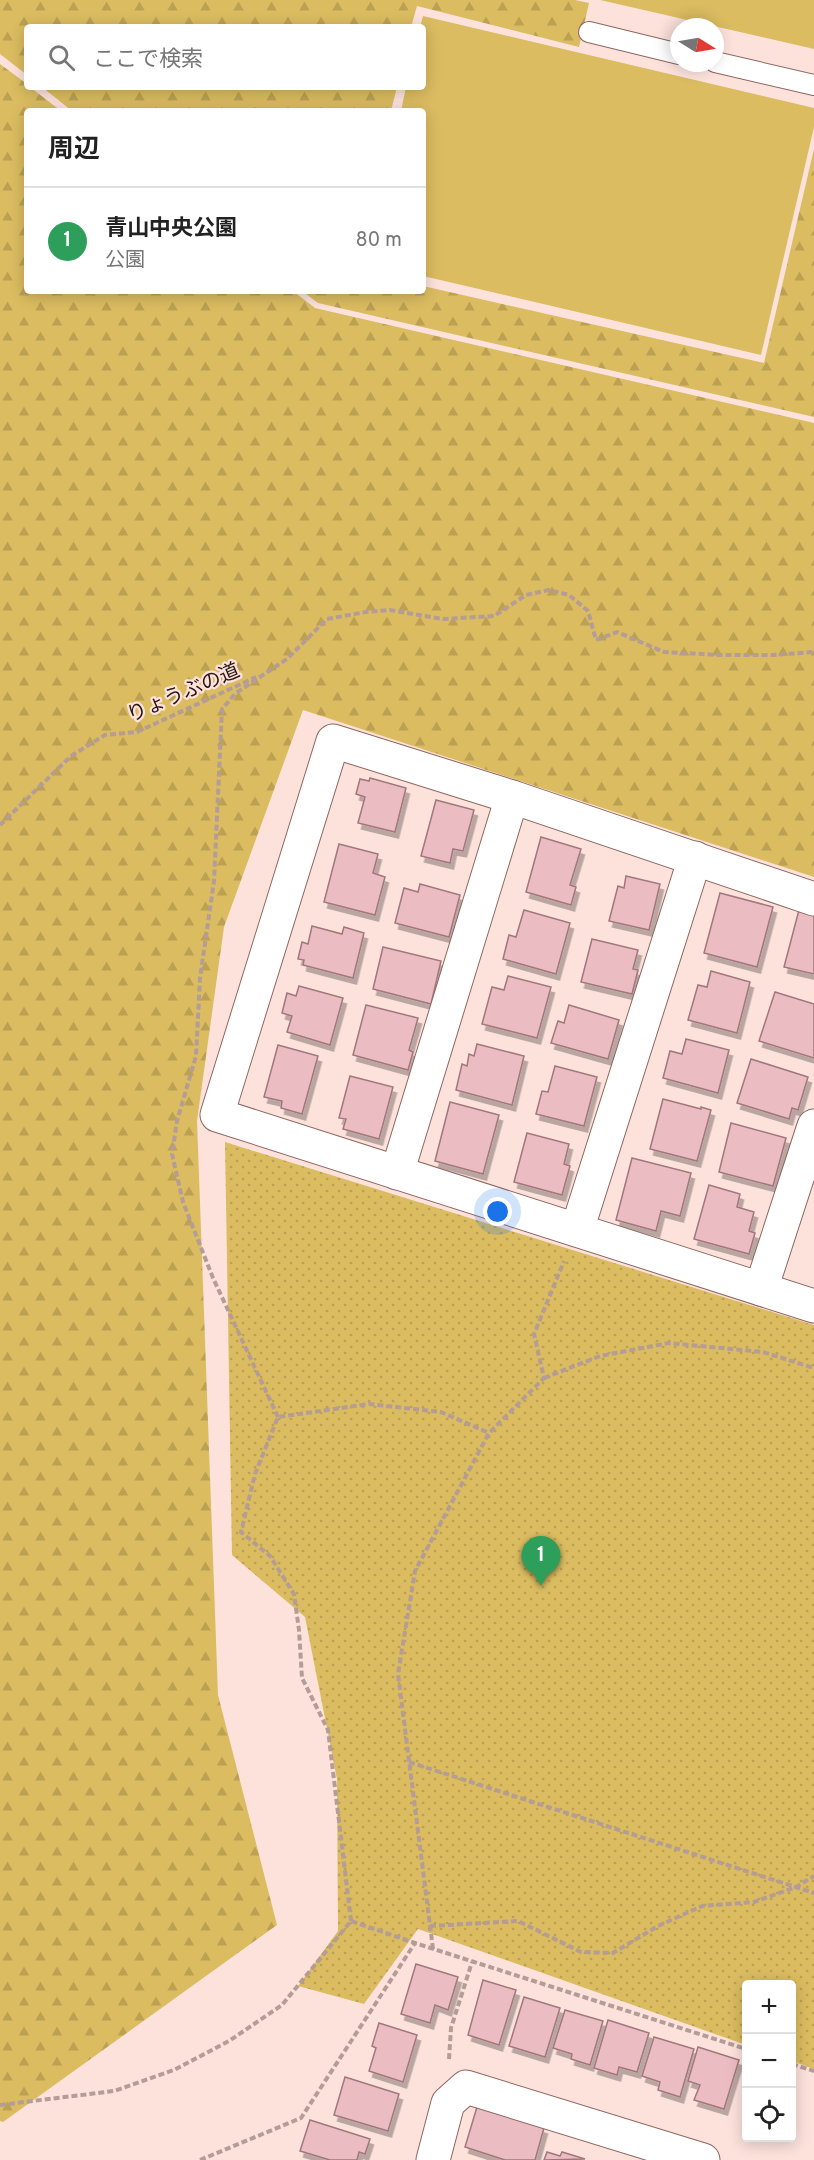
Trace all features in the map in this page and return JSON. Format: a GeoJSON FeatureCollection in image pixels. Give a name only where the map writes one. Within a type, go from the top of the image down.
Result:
{"type":"FeatureCollection","features":[{"type":"Feature","properties":{"kind":"street"},"geometry":{"type":"LineString","coordinates":[[814,899],[512,797],[333,741],[217,1115],[814,1306]]}},
{"type":"Feature","properties":{"kind":"street"},"geometry":{"type":"LineString","coordinates":[[397,1173],[512,797]]}},
{"type":"Feature","properties":{"kind":"street"},"geometry":{"type":"LineString","coordinates":[[577,1230],[695,858]]}},
{"type":"Feature","properties":{"kind":"street"},"geometry":{"type":"LineString","coordinates":[[761,1289],[814,1126]]}},
{"type":"Feature","properties":{"kind":"street"},"geometry":{"type":"LineString","coordinates":[[433,2160],[448,2103],[466,2087],[703,2160]]}},
{"type":"Feature","properties":{"kind":"lane"},"geometry":{"type":"LineString","coordinates":[[589,32],[670,52]]}},
{"type":"Feature","properties":{"kind":"lane"},"geometry":{"type":"LineString","coordinates":[[724,64],[814,85]]}},
{"type":"Feature","properties":{"kind":"path"},"geometry":{"type":"LineString","coordinates":[[0,2105],[114,2091],[174,2070],[220,2046],[282,2005],[351,1921],[328,1730],[302,1677],[294,1594],[270,1556],[241,1532],[255,1474],[278,1417],[213,1278],[183,1202],[172,1154],[177,1121],[196,1056],[200,978],[214,881],[222,709],[236,693],[287,659],[327,619],[390,610],[443,619],[494,616],[526,595],[549,590],[568,595],[588,610],[596,640],[617,632],[664,652],[774,655],[814,652]]}},
{"type":"Feature","properties":{"kind":"path","name":"りょうぶの道"},"geometry":{"type":"LineString","coordinates":[[0,825],[71,756],[105,735],[137,732],[267,672]]}},
{"type":"Feature","properties":{"kind":"path"},"geometry":{"type":"LineString","coordinates":[[544,1378],[534,1334],[577,1230]]}},
{"type":"Feature","properties":{"kind":"path"},"geometry":{"type":"LineString","coordinates":[[433,1949],[398,1674],[415,1572],[489,1433],[544,1378],[600,1356],[669,1343],[763,1352],[814,1368]]}},
{"type":"Feature","properties":{"kind":"path"},"geometry":{"type":"LineString","coordinates":[[278,1417],[369,1404],[441,1412],[489,1433]]}},
{"type":"Feature","properties":{"kind":"path"},"geometry":{"type":"LineString","coordinates":[[409,1762],[814,1893]]}},
{"type":"Feature","properties":{"kind":"path"},"geometry":{"type":"LineString","coordinates":[[430,1926],[518,1921],[581,1952],[613,1953],[658,1926],[702,1906],[754,1902],[796,1887],[814,1876]]}},
{"type":"Feature","properties":{"kind":"path"},"geometry":{"type":"LineString","coordinates":[[351,1921],[742,2047]]}},
{"type":"Feature","properties":{"kind":"path"},"geometry":{"type":"LineString","coordinates":[[200,2160],[301,2118],[415,1943]]}},
{"type":"Feature","properties":{"kind":"path"},"geometry":{"type":"LineString","coordinates":[[451,2028],[472,1962]]}},
{"type":"Feature","properties":{"kind":"path"},"geometry":{"type":"LineString","coordinates":[[796,2065],[814,2071]]}},
{"type":"Feature","properties":{"kind":"green space"},"geometry":{"type":"Polygon","coordinates":[[[0,0],[575,0],[589,3],[579,47],[417,6],[412,24],[24,24],[24,73],[0,54],[0,0]]]}},
{"type":"Feature","properties":{"kind":"green space"},"geometry":{"type":"Polygon","coordinates":[[[600,0],[814,0],[814,49],[724,28],[724,18],[679,18],[600,0]]]}},
{"type":"Feature","properties":{"kind":"green space"},"geometry":{"type":"Polygon","coordinates":[[[423,16],[814,108],[814,127],[761,355],[426,277],[426,108],[402,108],[405,90],[426,90],[426,24],[421,24],[423,16]]]}},
{"type":"Feature","properties":{"kind":"green space"},"geometry":{"type":"Polygon","coordinates":[[[0,64],[24,82],[24,90],[34,90],[57,108],[24,108],[24,294],[297,294],[315,308],[814,423],[814,877],[303,710],[224,927],[197,1121],[218,1695],[277,1925],[3,2122],[0,2121],[0,64]]]}},
{"type":"Feature","properties":{"kind":"green space"},"geometry":{"type":"Polygon","coordinates":[[[46,90],[396,90],[392,108],[68,108],[46,90]]]}},
{"type":"Feature","properties":{"kind":"green space"},"geometry":{"type":"Polygon","coordinates":[[[814,149],[814,417],[318,303],[306,294],[426,294],[426,287],[764,363],[814,149]]]}},
{"type":"Feature","properties":{"kind":"green space"},"geometry":{"type":"Polygon","coordinates":[[[225,1142],[814,1325],[814,2069],[796,2062],[796,1980],[742,1980],[742,2044],[418,1929],[364,2004],[298,1986],[338,1931],[337,1779],[305,1617],[232,1555],[225,1142]]]}},
{"type":"Feature","properties":{"kind":"building"},"geometry":{"type":"Polygon","coordinates":[[[370,778],[406,788],[395,832],[358,823],[365,797],[356,794],[360,779],[369,781],[370,778]]]}},
{"type":"Feature","properties":{"kind":"building"},"geometry":{"type":"Polygon","coordinates":[[[436,800],[474,810],[463,851],[453,849],[450,863],[421,856],[436,800]]]}},
{"type":"Feature","properties":{"kind":"building"},"geometry":{"type":"Polygon","coordinates":[[[541,837],[581,849],[570,885],[576,887],[571,905],[526,892],[541,837]]]}},
{"type":"Feature","properties":{"kind":"building"},"geometry":{"type":"Polygon","coordinates":[[[339,844],[378,854],[373,873],[385,877],[375,915],[324,902],[339,844]]]}},
{"type":"Feature","properties":{"kind":"building"},"geometry":{"type":"Polygon","coordinates":[[[626,876],[660,884],[649,930],[609,921],[618,886],[624,888],[626,876]]]}},
{"type":"Feature","properties":{"kind":"building"},"geometry":{"type":"Polygon","coordinates":[[[420,884],[460,895],[449,937],[395,923],[404,888],[418,892],[420,884]]]}},
{"type":"Feature","properties":{"kind":"building"},"geometry":{"type":"Polygon","coordinates":[[[720,893],[773,907],[757,967],[704,953],[720,893]]]}},
{"type":"Feature","properties":{"kind":"building"},"geometry":{"type":"Polygon","coordinates":[[[524,910],[570,923],[556,974],[503,959],[509,935],[516,937],[524,910]]]}},
{"type":"Feature","properties":{"kind":"building"},"geometry":{"type":"Polygon","coordinates":[[[799,910],[814,914],[814,974],[784,967],[799,910]]]}},
{"type":"Feature","properties":{"kind":"building"},"geometry":{"type":"Polygon","coordinates":[[[312,926],[342,934],[344,927],[364,933],[353,978],[303,965],[304,960],[298,959],[302,942],[308,944],[312,926]]]}},
{"type":"Feature","properties":{"kind":"building"},"geometry":{"type":"Polygon","coordinates":[[[592,939],[638,950],[633,969],[638,970],[632,994],[581,982],[592,939]]]}},
{"type":"Feature","properties":{"kind":"building"},"geometry":{"type":"Polygon","coordinates":[[[383,947],[441,961],[431,1004],[373,989],[383,947]]]}},
{"type":"Feature","properties":{"kind":"building"},"geometry":{"type":"Polygon","coordinates":[[[711,971],[750,982],[737,1033],[688,1020],[698,985],[707,987],[711,971]]]}},
{"type":"Feature","properties":{"kind":"building"},"geometry":{"type":"Polygon","coordinates":[[[508,976],[551,987],[537,1038],[482,1024],[492,987],[504,990],[508,976]]]}},
{"type":"Feature","properties":{"kind":"building"},"geometry":{"type":"Polygon","coordinates":[[[299,986],[343,998],[330,1045],[287,1032],[292,1016],[282,1013],[287,993],[296,996],[299,986]]]}},
{"type":"Feature","properties":{"kind":"building"},"geometry":{"type":"Polygon","coordinates":[[[775,992],[814,1004],[814,1058],[759,1041],[775,992]]]}},
{"type":"Feature","properties":{"kind":"building"},"geometry":{"type":"Polygon","coordinates":[[[366,1005],[418,1018],[409,1050],[413,1052],[408,1070],[353,1055],[366,1005]]]}},
{"type":"Feature","properties":{"kind":"building"},"geometry":{"type":"Polygon","coordinates":[[[569,1005],[619,1020],[608,1059],[551,1043],[558,1021],[564,1023],[569,1005]]]}},
{"type":"Feature","properties":{"kind":"building"},"geometry":{"type":"Polygon","coordinates":[[[686,1039],[729,1050],[718,1093],[663,1078],[670,1051],[682,1054],[686,1039]]]}},
{"type":"Feature","properties":{"kind":"building"},"geometry":{"type":"Polygon","coordinates":[[[477,1044],[524,1056],[512,1105],[456,1090],[462,1064],[467,1066],[469,1054],[474,1056],[477,1044]]]}},
{"type":"Feature","properties":{"kind":"building"},"geometry":{"type":"Polygon","coordinates":[[[278,1045],[318,1056],[302,1114],[281,1108],[282,1101],[264,1097],[278,1045]]]}},
{"type":"Feature","properties":{"kind":"building"},"geometry":{"type":"Polygon","coordinates":[[[751,1059],[808,1077],[798,1110],[792,1108],[789,1119],[737,1103],[751,1059]]]}},
{"type":"Feature","properties":{"kind":"building"},"geometry":{"type":"Polygon","coordinates":[[[555,1066],[597,1077],[584,1126],[536,1114],[542,1091],[548,1092],[555,1066]]]}},
{"type":"Feature","properties":{"kind":"building"},"geometry":{"type":"Polygon","coordinates":[[[350,1076],[393,1087],[379,1139],[343,1129],[346,1119],[339,1118],[350,1076]]]}},
{"type":"Feature","properties":{"kind":"building"},"geometry":{"type":"Polygon","coordinates":[[[663,1099],[711,1110],[697,1161],[650,1149],[663,1099]]]}},
{"type":"Feature","properties":{"kind":"building"},"geometry":{"type":"Polygon","coordinates":[[[450,1102],[499,1115],[483,1174],[435,1161],[450,1102]]]}},
{"type":"Feature","properties":{"kind":"building"},"geometry":{"type":"Polygon","coordinates":[[[731,1123],[786,1138],[773,1186],[719,1172],[731,1123]]]}},
{"type":"Feature","properties":{"kind":"building"},"geometry":{"type":"Polygon","coordinates":[[[527,1133],[569,1144],[564,1164],[570,1166],[562,1195],[514,1182],[527,1133]]]}},
{"type":"Feature","properties":{"kind":"building"},"geometry":{"type":"Polygon","coordinates":[[[632,1158],[691,1173],[680,1216],[661,1211],[656,1231],[616,1220],[632,1158]]]}},
{"type":"Feature","properties":{"kind":"building"},"geometry":{"type":"Polygon","coordinates":[[[709,1185],[740,1194],[737,1207],[754,1212],[749,1231],[755,1233],[749,1254],[694,1239],[709,1185]]]}},
{"type":"Feature","properties":{"kind":"building"},"geometry":{"type":"Polygon","coordinates":[[[416,1964],[458,1977],[448,2010],[435,2005],[430,2023],[401,2014],[416,1964]]]}},
{"type":"Feature","properties":{"kind":"building"},"geometry":{"type":"Polygon","coordinates":[[[483,1980],[516,1990],[499,2045],[468,2035],[483,1980]]]}},
{"type":"Feature","properties":{"kind":"building"},"geometry":{"type":"Polygon","coordinates":[[[524,1997],[560,2008],[545,2057],[509,2046],[524,1997]]]}},
{"type":"Feature","properties":{"kind":"building"},"geometry":{"type":"Polygon","coordinates":[[[565,2010],[603,2021],[590,2065],[571,2059],[572,2054],[553,2048],[565,2010]]]}},
{"type":"Feature","properties":{"kind":"building"},"geometry":{"type":"Polygon","coordinates":[[[608,2020],[649,2033],[637,2072],[619,2067],[617,2075],[594,2068],[608,2020]]]}},
{"type":"Feature","properties":{"kind":"building"},"geometry":{"type":"Polygon","coordinates":[[[379,2023],[417,2035],[403,2082],[369,2071],[376,2048],[372,2046],[379,2023]]]}},
{"type":"Feature","properties":{"kind":"building"},"geometry":{"type":"Polygon","coordinates":[[[654,2037],[694,2049],[680,2097],[658,2090],[660,2082],[642,2076],[654,2037]]]}},
{"type":"Feature","properties":{"kind":"building"},"geometry":{"type":"Polygon","coordinates":[[[698,2047],[739,2060],[724,2109],[694,2100],[700,2085],[688,2081],[698,2047]]]}},
{"type":"Feature","properties":{"kind":"building"},"geometry":{"type":"Polygon","coordinates":[[[345,2077],[399,2094],[388,2131],[334,2115],[345,2077]]]}},
{"type":"Feature","properties":{"kind":"building"},"geometry":{"type":"Polygon","coordinates":[[[477,2107],[544,2128],[535,2160],[505,2160],[465,2147],[477,2107]]]}},
{"type":"Feature","properties":{"kind":"building"},"geometry":{"type":"Polygon","coordinates":[[[310,2120],[370,2139],[365,2154],[359,2152],[357,2160],[330,2160],[300,2151],[310,2120]]]}},
{"type":"Feature","properties":{"kind":"building"},"geometry":{"type":"Polygon","coordinates":[[[547,2152],[560,2156],[562,2152],[585,2159],[544,2160],[547,2152]]]}},
{"type":"Feature","properties":{"kind":"place","name":"青山中央公園"},"geometry":{"type":"Point","coordinates":[541,1586]}}]}
